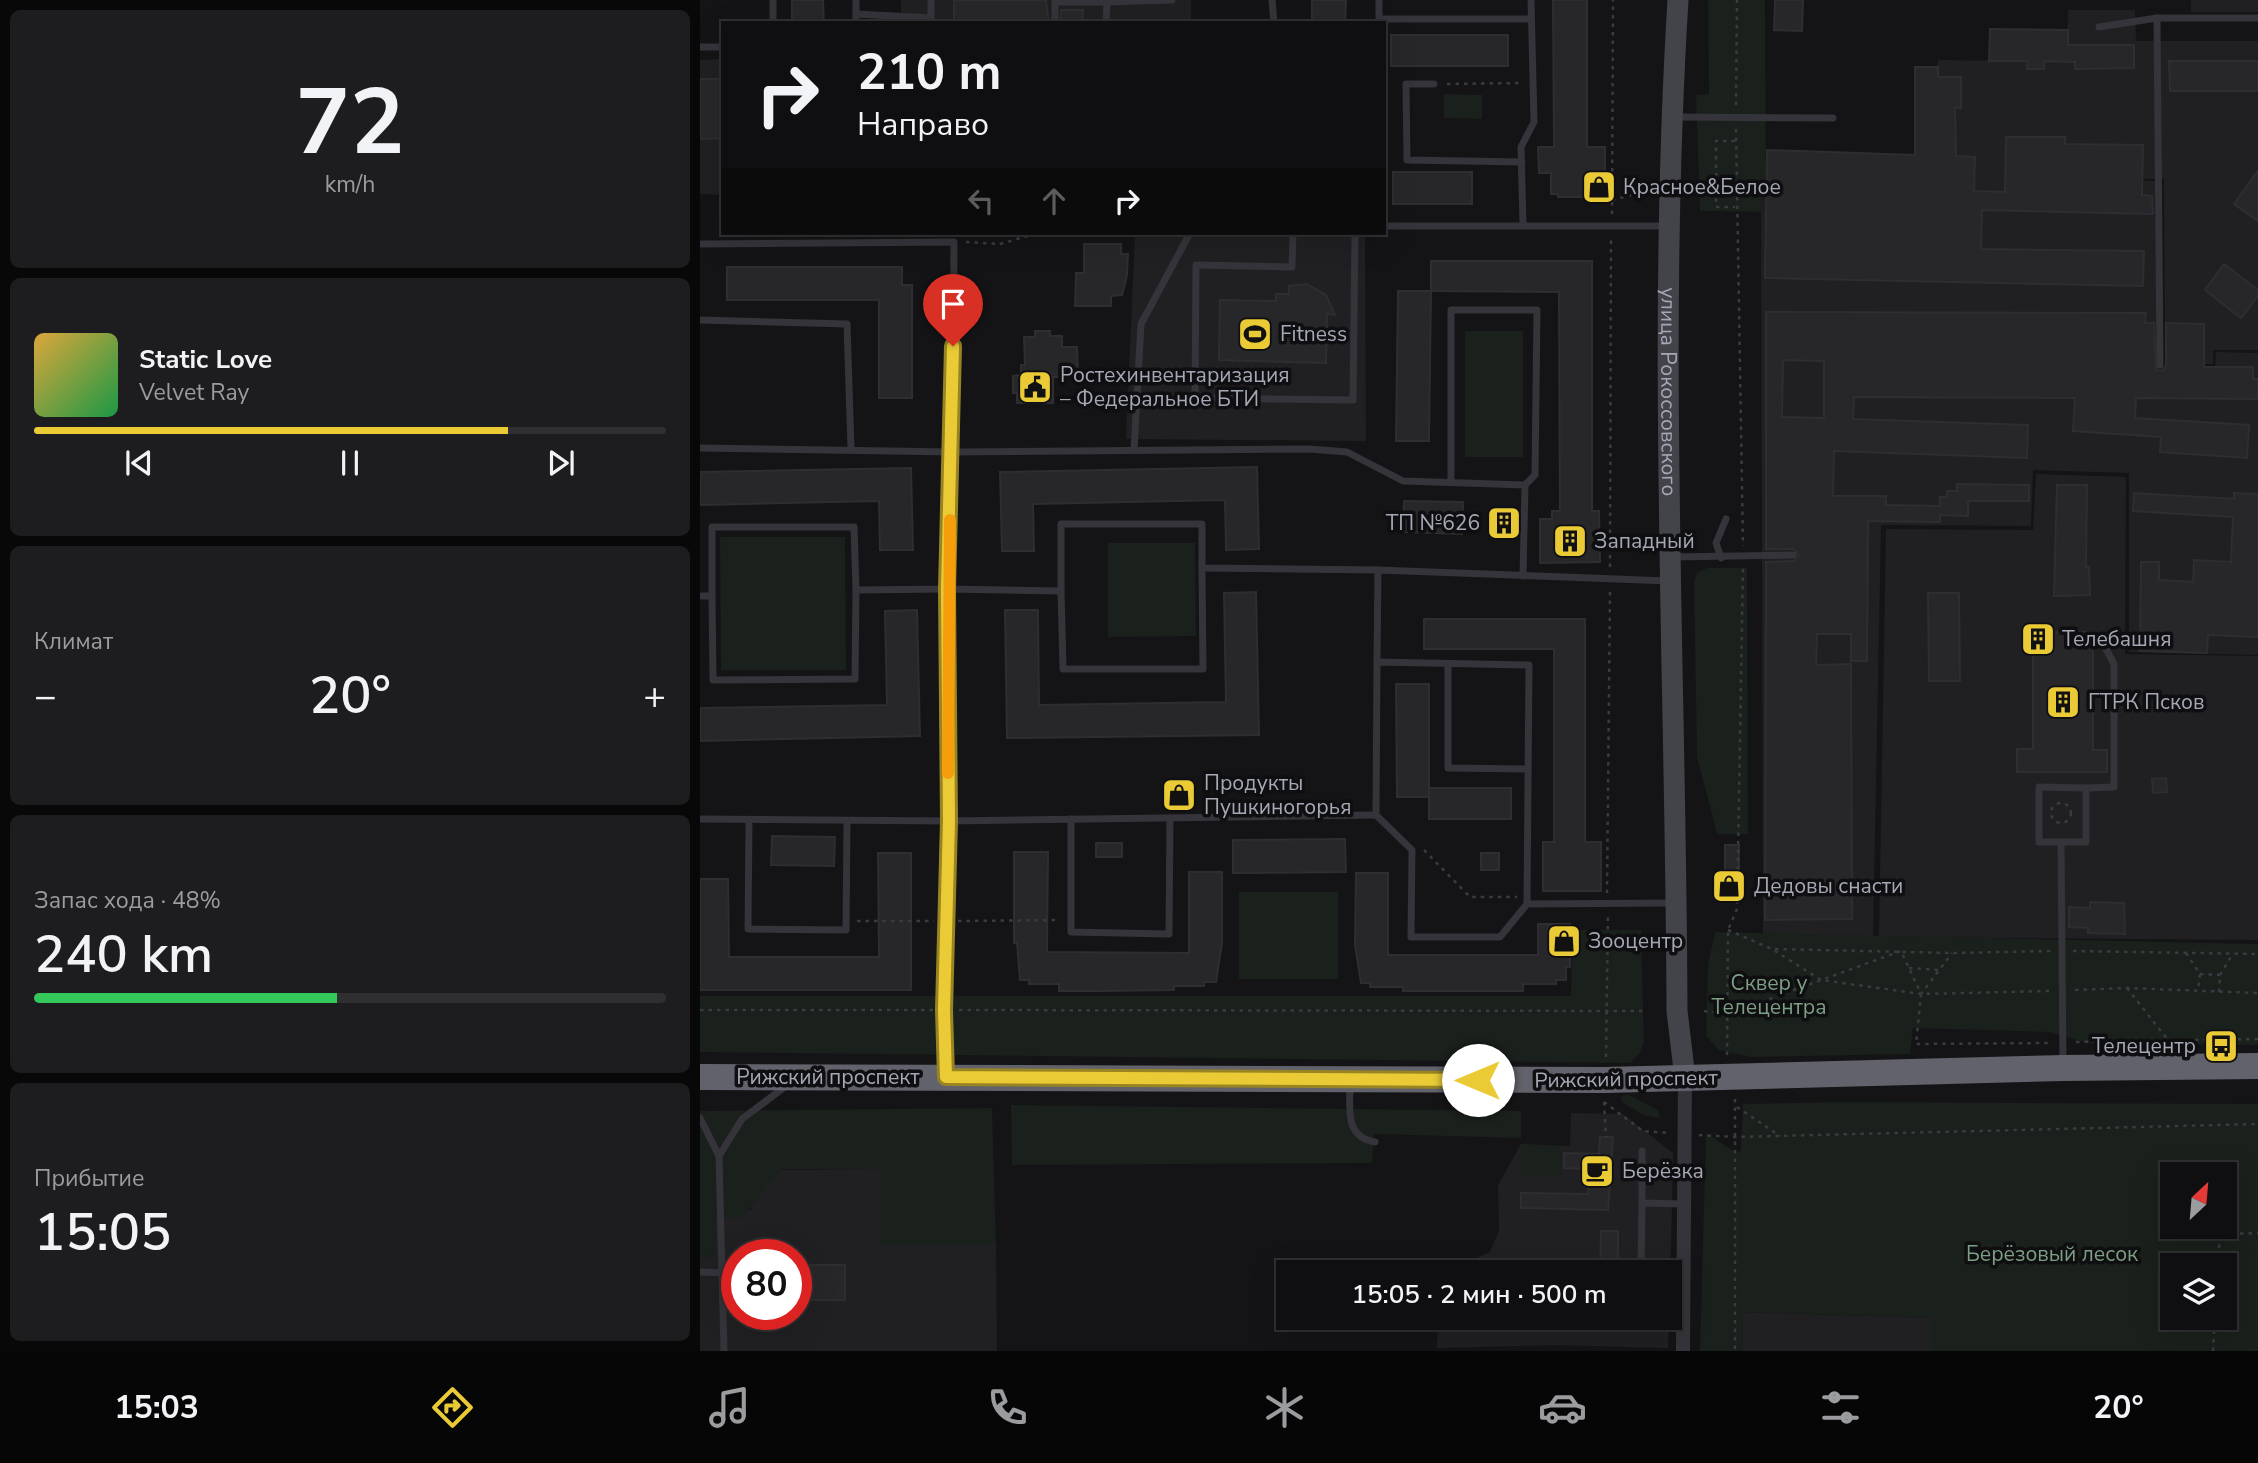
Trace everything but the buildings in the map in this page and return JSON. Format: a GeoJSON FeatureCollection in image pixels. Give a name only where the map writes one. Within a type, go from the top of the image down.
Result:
{"type":"FeatureCollection","features":[{"type":"Feature","properties":{"kind":"highway","name":"Рижский проспект"},"geometry":{"type":"LineString","coordinates":[[700,1077],[1350,1079],[1605,1091],[1685,1078],[2063,1055],[2258,1066]]}},
{"type":"Feature","properties":{"kind":"main road","name":"улица Рокоссовского"},"geometry":{"type":"LineString","coordinates":[[1678,0],[1671,117],[1669,226],[1669,581],[1677,1011],[1685,1078]]}},
{"type":"Feature","properties":{"kind":"street"},"geometry":{"type":"LineString","coordinates":[[1683,1351],[1685,1078]]}},
{"type":"Feature","properties":{"kind":"lane"},"geometry":{"type":"LineString","coordinates":[[773,0],[773,21]]}},
{"type":"Feature","properties":{"kind":"lane"},"geometry":{"type":"LineString","coordinates":[[856,0],[856,18],[917,21],[931,18],[931,0]]}},
{"type":"Feature","properties":{"kind":"lane"},"geometry":{"type":"LineString","coordinates":[[1055,21],[1055,1],[1172,0]]}},
{"type":"Feature","properties":{"kind":"lane"},"geometry":{"type":"LineString","coordinates":[[1272,0],[1274,21]]}},
{"type":"Feature","properties":{"kind":"lane"},"geometry":{"type":"LineString","coordinates":[[1379,0],[1378,21],[1531,19]]}},
{"type":"Feature","properties":{"kind":"lane"},"geometry":{"type":"LineString","coordinates":[[1523,224],[1521,147],[1534,122],[1531,0]]}},
{"type":"Feature","properties":{"kind":"lane"},"geometry":{"type":"LineString","coordinates":[[1106,21],[1107,2]]}},
{"type":"Feature","properties":{"kind":"lane"},"geometry":{"type":"LineString","coordinates":[[2099,27],[2157,18],[2258,18]]}},
{"type":"Feature","properties":{"kind":"lane"},"geometry":{"type":"LineString","coordinates":[[2157,18],[2160,365]]}},
{"type":"Feature","properties":{"kind":"lane"},"geometry":{"type":"LineString","coordinates":[[700,47],[721,47]]}},
{"type":"Feature","properties":{"kind":"lane"},"geometry":{"type":"LineString","coordinates":[[1434,85],[1406,84],[1407,160],[1522,162]]}},
{"type":"Feature","properties":{"kind":"lane"},"geometry":{"type":"LineString","coordinates":[[1671,117],[1833,118]]}},
{"type":"Feature","properties":{"kind":"lane"},"geometry":{"type":"LineString","coordinates":[[1386,226],[1669,226]]}},
{"type":"Feature","properties":{"kind":"lane"},"geometry":{"type":"LineString","coordinates":[[945,235],[954,242]]}},
{"type":"Feature","properties":{"kind":"lane"},"geometry":{"type":"LineString","coordinates":[[1134,450],[1141,324],[1189,235]]}},
{"type":"Feature","properties":{"kind":"lane"},"geometry":{"type":"LineString","coordinates":[[1293,235],[1292,267],[1196,265],[1195,398],[1353,400],[1355,235]]}},
{"type":"Feature","properties":{"kind":"lane"},"geometry":{"type":"LineString","coordinates":[[700,244],[954,242]]}},
{"type":"Feature","properties":{"kind":"lane"},"geometry":{"type":"LineString","coordinates":[[946,1077],[944,1010],[949,821],[947,589],[953,452],[954,242]]}},
{"type":"Feature","properties":{"kind":"lane"},"geometry":{"type":"LineString","coordinates":[[1451,482],[1451,310],[1537,310],[1535,475],[1525,485],[1523,576]]}},
{"type":"Feature","properties":{"kind":"lane"},"geometry":{"type":"LineString","coordinates":[[700,320],[847,324],[851,448]]}},
{"type":"Feature","properties":{"kind":"lane"},"geometry":{"type":"LineString","coordinates":[[700,448],[851,448],[953,452],[1309,449],[1347,452],[1404,481],[1525,485]]}},
{"type":"Feature","properties":{"kind":"lane"},"geometry":{"type":"LineString","coordinates":[[1721,558],[1716,543],[1726,519]]}},
{"type":"Feature","properties":{"kind":"lane"},"geometry":{"type":"LineString","coordinates":[[1061,524],[1202,524],[1203,668],[1063,669],[1061,591],[1061,524]]}},
{"type":"Feature","properties":{"kind":"lane"},"geometry":{"type":"LineString","coordinates":[[712,527],[854,527],[855,678],[713,680],[712,596],[712,527]]}},
{"type":"Feature","properties":{"kind":"lane"},"geometry":{"type":"LineString","coordinates":[[1669,557],[1744,558],[1793,555]]}},
{"type":"Feature","properties":{"kind":"lane"},"geometry":{"type":"LineString","coordinates":[[1202,568],[1378,570],[1669,581]]}},
{"type":"Feature","properties":{"kind":"lane"},"geometry":{"type":"LineString","coordinates":[[1376,815],[1378,570]]}},
{"type":"Feature","properties":{"kind":"lane"},"geometry":{"type":"LineString","coordinates":[[856,590],[1061,591]]}},
{"type":"Feature","properties":{"kind":"lane"},"geometry":{"type":"LineString","coordinates":[[700,596],[712,596]]}},
{"type":"Feature","properties":{"kind":"lane"},"geometry":{"type":"LineString","coordinates":[[2086,788],[2086,842],[2039,842],[2039,787],[2114,787],[2114,664],[2105,647]]}},
{"type":"Feature","properties":{"kind":"lane"},"geometry":{"type":"LineString","coordinates":[[700,819],[949,821],[1376,815],[1412,850],[1411,937],[1500,937],[1527,900],[1529,665],[1377,662]]}},
{"type":"Feature","properties":{"kind":"lane"},"geometry":{"type":"LineString","coordinates":[[1448,663],[1448,768],[1528,769]]}},
{"type":"Feature","properties":{"kind":"lane"},"geometry":{"type":"LineString","coordinates":[[1071,820],[1071,932],[1169,934],[1170,818]]}},
{"type":"Feature","properties":{"kind":"lane"},"geometry":{"type":"LineString","coordinates":[[749,820],[748,929],[785,930],[846,930],[847,821]]}},
{"type":"Feature","properties":{"kind":"lane"},"geometry":{"type":"LineString","coordinates":[[2061,842],[2063,1055]]}},
{"type":"Feature","properties":{"kind":"lane"},"geometry":{"type":"LineString","coordinates":[[1527,900],[1608,904],[1677,903]]}},
{"type":"Feature","properties":{"kind":"lane"},"geometry":{"type":"LineString","coordinates":[[719,1156],[742,1119],[797,1078]]}},
{"type":"Feature","properties":{"kind":"lane"},"geometry":{"type":"LineString","coordinates":[[1350,1079],[1351,1127],[1363,1140],[1375,1142]]}},
{"type":"Feature","properties":{"kind":"lane"},"geometry":{"type":"LineString","coordinates":[[700,1118],[719,1156],[723,1239]]}},
{"type":"Feature","properties":{"kind":"lane"},"geometry":{"type":"LineString","coordinates":[[1641,1260],[1642,1151]]}},
{"type":"Feature","properties":{"kind":"lane"},"geometry":{"type":"LineString","coordinates":[[1642,1203],[1686,1204]]}},
{"type":"Feature","properties":{"kind":"lane"},"geometry":{"type":"LineString","coordinates":[[700,1272],[721,1273]]}},
{"type":"Feature","properties":{"kind":"lane"},"geometry":{"type":"LineString","coordinates":[[724,1330],[724,1351]]}},
{"type":"Feature","properties":{"kind":"path"},"geometry":{"type":"LineString","coordinates":[[1606,1137],[1613,0]]}},
{"type":"Feature","properties":{"kind":"path"},"geometry":{"type":"LineString","coordinates":[[1735,1351],[1737,1107],[1729,1077],[1728,930],[1737,909],[1744,558],[1735,207],[1737,0]]}},
{"type":"Feature","properties":{"kind":"path"},"geometry":{"type":"LineString","coordinates":[[1434,85],[1531,83]]}},
{"type":"Feature","properties":{"kind":"path"},"geometry":{"type":"LineString","coordinates":[[1735,141],[1716,141],[1716,207],[1735,207]]}},
{"type":"Feature","properties":{"kind":"path"},"geometry":{"type":"LineString","coordinates":[[954,242],[1000,244],[1031,235]]}},
{"type":"Feature","properties":{"kind":"path"},"geometry":{"type":"LineString","coordinates":[[2062,803],[2069,806],[2071,813],[2068,820],[2061,823],[2054,820],[2051,813],[2054,806],[2062,803]]}},
{"type":"Feature","properties":{"kind":"path"},"geometry":{"type":"LineString","coordinates":[[1424,850],[1470,897],[1527,900]]}},
{"type":"Feature","properties":{"kind":"path"},"geometry":{"type":"LineString","coordinates":[[1728,930],[1772,949],[1821,980],[1921,994],[2127,988],[2258,993]]}},
{"type":"Feature","properties":{"kind":"path"},"geometry":{"type":"LineString","coordinates":[[1772,949],[1952,953],[2061,950],[2258,954]]}},
{"type":"Feature","properties":{"kind":"path"},"geometry":{"type":"LineString","coordinates":[[1900,951],[1921,994],[1916,1044],[2063,1055],[2168,1040],[2258,1040]]}},
{"type":"Feature","properties":{"kind":"path"},"geometry":{"type":"LineString","coordinates":[[1704,1011],[1728,1014],[1900,951]]}},
{"type":"Feature","properties":{"kind":"path"},"geometry":{"type":"LineString","coordinates":[[1921,994],[1952,953]]}},
{"type":"Feature","properties":{"kind":"path"},"geometry":{"type":"LineString","coordinates":[[2186,953],[2200,974],[2198,991]]}},
{"type":"Feature","properties":{"kind":"path"},"geometry":{"type":"LineString","coordinates":[[2218,992],[2220,975],[2232,955]]}},
{"type":"Feature","properties":{"kind":"path"},"geometry":{"type":"LineString","coordinates":[[1909,968],[1939,971]]}},
{"type":"Feature","properties":{"kind":"path"},"geometry":{"type":"LineString","coordinates":[[2200,974],[2220,975]]}},
{"type":"Feature","properties":{"kind":"path"},"geometry":{"type":"LineString","coordinates":[[2127,988],[2168,1040]]}},
{"type":"Feature","properties":{"kind":"path"},"geometry":{"type":"LineString","coordinates":[[700,1010],[1642,1011]]}},
{"type":"Feature","properties":{"kind":"path"},"geometry":{"type":"LineString","coordinates":[[1605,1091],[1643,1131],[1736,1137],[2258,1124]]}},
{"type":"Feature","properties":{"kind":"path"},"geometry":{"type":"LineString","coordinates":[[1737,1107],[1780,1136]]}},
{"type":"Feature","properties":{"kind":"path"},"geometry":{"type":"LineString","coordinates":[[2219,1253],[2220,1234],[2258,1233]]}},
{"type":"Feature","properties":{"kind":"path"},"geometry":{"type":"LineString","coordinates":[[2213,1351],[2214,1330]]}},
{"type":"Feature","properties":{"kind":"shaded area"},"geometry":{"type":"Polygon","coordinates":[[[901,0],[1191,0],[1191,21],[901,21],[901,0]]]}},
{"type":"Feature","properties":{"kind":"shaded area"},"geometry":{"type":"Polygon","coordinates":[[[2191,0],[2258,0],[2258,12],[2191,12],[2191,0]]]}},
{"type":"Feature","properties":{"kind":"shaded area"},"geometry":{"type":"Polygon","coordinates":[[[2068,10],[2135,10],[2136,41],[2258,41],[2258,350],[2213,350],[2213,364],[2165,364],[2164,179],[2072,178],[2155,181],[2157,366],[2215,368],[2216,352],[2258,353],[2258,655],[2129,652],[2129,473],[2033,470],[2031,526],[1881,525],[1873,938],[1763,937],[1761,212],[1766,186],[1767,150],[1915,155],[1915,67],[1937,67],[1938,60],[2028,61],[2028,69],[2044,69],[2044,61],[2067,61],[2068,10]]]}},
{"type":"Feature","properties":{"kind":"shaded area"},"geometry":{"type":"Polygon","coordinates":[[[721,59],[721,195],[700,194],[700,60],[721,59]]]}},
{"type":"Feature","properties":{"kind":"shaded area"},"geometry":{"type":"Polygon","coordinates":[[[1135,235],[1365,235],[1366,441],[1126,439],[1135,235]]]}},
{"type":"Feature","properties":{"kind":"shaded area"},"geometry":{"type":"Polygon","coordinates":[[[2036,474],[2126,477],[2125,654],[2258,656],[2258,940],[1879,937],[1886,529],[2033,530],[2036,474]]]}},
{"type":"Feature","properties":{"kind":"shaded area"},"geometry":{"type":"Polygon","coordinates":[[[1571,1113],[1623,1114],[1673,1153],[1671,1260],[1472,1260],[1490,1252],[1499,1230],[1498,1185],[1521,1144],[1570,1146],[1571,1113]]]}},
{"type":"Feature","properties":{"kind":"shaded area"},"geometry":{"type":"Polygon","coordinates":[[[880,1169],[880,1245],[996,1245],[997,1351],[700,1351],[700,1210],[751,1210],[750,1170],[880,1169]]]}},
{"type":"Feature","properties":{"kind":"shaded area"},"geometry":{"type":"Polygon","coordinates":[[[1743,1312],[1934,1318],[1932,1351],[1742,1351],[1743,1312]]]}},
{"type":"Feature","properties":{"kind":"shaded area"},"geometry":{"type":"Polygon","coordinates":[[[1438,1330],[1669,1330],[1668,1348],[1556,1345],[1437,1348],[1438,1330]]]}},
{"type":"Feature","properties":{"kind":"green space"},"geometry":{"type":"Polygon","coordinates":[[[1708,0],[1765,0],[1766,186],[1761,212],[1700,211],[1696,95],[1709,94],[1708,0]]]}},
{"type":"Feature","properties":{"kind":"green space"},"geometry":{"type":"Polygon","coordinates":[[[1444,94],[1482,95],[1482,119],[1444,118],[1444,94]]]}},
{"type":"Feature","properties":{"kind":"green space"},"geometry":{"type":"Polygon","coordinates":[[[1465,331],[1523,331],[1523,457],[1465,457],[1465,331]]]}},
{"type":"Feature","properties":{"kind":"green space"},"geometry":{"type":"Polygon","coordinates":[[[720,537],[845,537],[846,670],[721,670],[720,537]]]}},
{"type":"Feature","properties":{"kind":"green space"},"geometry":{"type":"Polygon","coordinates":[[[1108,543],[1195,543],[1196,636],[1108,637],[1108,543]]]}},
{"type":"Feature","properties":{"kind":"green space"},"geometry":{"type":"Polygon","coordinates":[[[1707,568],[1747,568],[1748,834],[1717,834],[1697,757],[1694,582],[1697,573],[1707,568]]]}},
{"type":"Feature","properties":{"kind":"green space"},"geometry":{"type":"Polygon","coordinates":[[[1239,892],[1338,892],[1338,979],[1239,979],[1239,892]]]}},
{"type":"Feature","properties":{"kind":"green space"},"geometry":{"type":"Polygon","coordinates":[[[1572,930],[1641,930],[1644,1042],[1640,1053],[1630,1063],[700,1052],[700,996],[1571,996],[1572,930]]]}},
{"type":"Feature","properties":{"kind":"green space","name":"Сквер у Телецентра"},"geometry":{"type":"Polygon","coordinates":[[[1715,932],[2258,944],[2258,1045],[2089,1043],[2048,1032],[1913,1028],[1910,1054],[1750,1057],[1719,1050],[1706,1036],[1708,964],[1715,932]]]}},
{"type":"Feature","properties":{"kind":"green space"},"geometry":{"type":"Polygon","coordinates":[[[1629,1095],[1658,1110],[1660,1118],[1643,1115],[1622,1102],[1621,1096],[1629,1095]]]}},
{"type":"Feature","properties":{"kind":"green space","name":"Берёзовый лесок"},"geometry":{"type":"Polygon","coordinates":[[[1743,1104],[2258,1104],[2258,1351],[1932,1351],[1933,1318],[1743,1312],[1742,1351],[1700,1351],[1706,1133],[1735,1152],[1741,1151],[1743,1104]]]}},
{"type":"Feature","properties":{"kind":"green space"},"geometry":{"type":"Polygon","coordinates":[[[1011,1105],[1521,1111],[1521,1138],[1374,1134],[1372,1163],[1012,1165],[1011,1105]]]}},
{"type":"Feature","properties":{"kind":"green space"},"geometry":{"type":"Polygon","coordinates":[[[992,1108],[996,1245],[880,1245],[880,1169],[781,1169],[742,1218],[716,1218],[716,1255],[700,1261],[700,1111],[992,1108]]]}},
{"type":"Feature","properties":{"kind":"green space"},"geometry":{"type":"Polygon","coordinates":[[[1521,1145],[1562,1146],[1562,1175],[1521,1175],[1521,1145]]]}},
{"type":"Feature","properties":{"kind":"slow traffic"},"geometry":{"type":"LineString","coordinates":[[948,773],[947,589],[950,520]]}},
{"type":"Feature","properties":{"kind":"place","name":"Красное&Белое"},"geometry":{"type":"Point","coordinates":[1599,187]}},
{"type":"Feature","properties":{"kind":"place","name":"Fitness"},"geometry":{"type":"Point","coordinates":[1255,334]}},
{"type":"Feature","properties":{"kind":"place","name":"Ростехинвентаризация – Федеральное БТИ"},"geometry":{"type":"Point","coordinates":[1035,387]}},
{"type":"Feature","properties":{"kind":"place","name":"ТП №626"},"geometry":{"type":"Point","coordinates":[1504,523]}},
{"type":"Feature","properties":{"kind":"place","name":"Западный"},"geometry":{"type":"Point","coordinates":[1570,541]}},
{"type":"Feature","properties":{"kind":"place","name":"Телебашня"},"geometry":{"type":"Point","coordinates":[2038,639]}},
{"type":"Feature","properties":{"kind":"place","name":"ГТРК Псков"},"geometry":{"type":"Point","coordinates":[2063,702]}},
{"type":"Feature","properties":{"kind":"place","name":"Продукты Пушкиногорья"},"geometry":{"type":"Point","coordinates":[1179,795]}},
{"type":"Feature","properties":{"kind":"place","name":"Дедовы снасти"},"geometry":{"type":"Point","coordinates":[1729,886]}},
{"type":"Feature","properties":{"kind":"place","name":"Зооцентр"},"geometry":{"type":"Point","coordinates":[1564,941]}},
{"type":"Feature","properties":{"kind":"place","name":"Телецентр"},"geometry":{"type":"Point","coordinates":[2221,1046]}},
{"type":"Feature","properties":{"kind":"place","name":"Берёзка"},"geometry":{"type":"Point","coordinates":[1597,1171]}},
{"type":"Feature","properties":{"kind":"route"},"geometry":{"type":"LineString","coordinates":[[953,346],[953,452],[947,589],[949,821],[944,1010],[946,1077],[1478,1080]]}}]}
